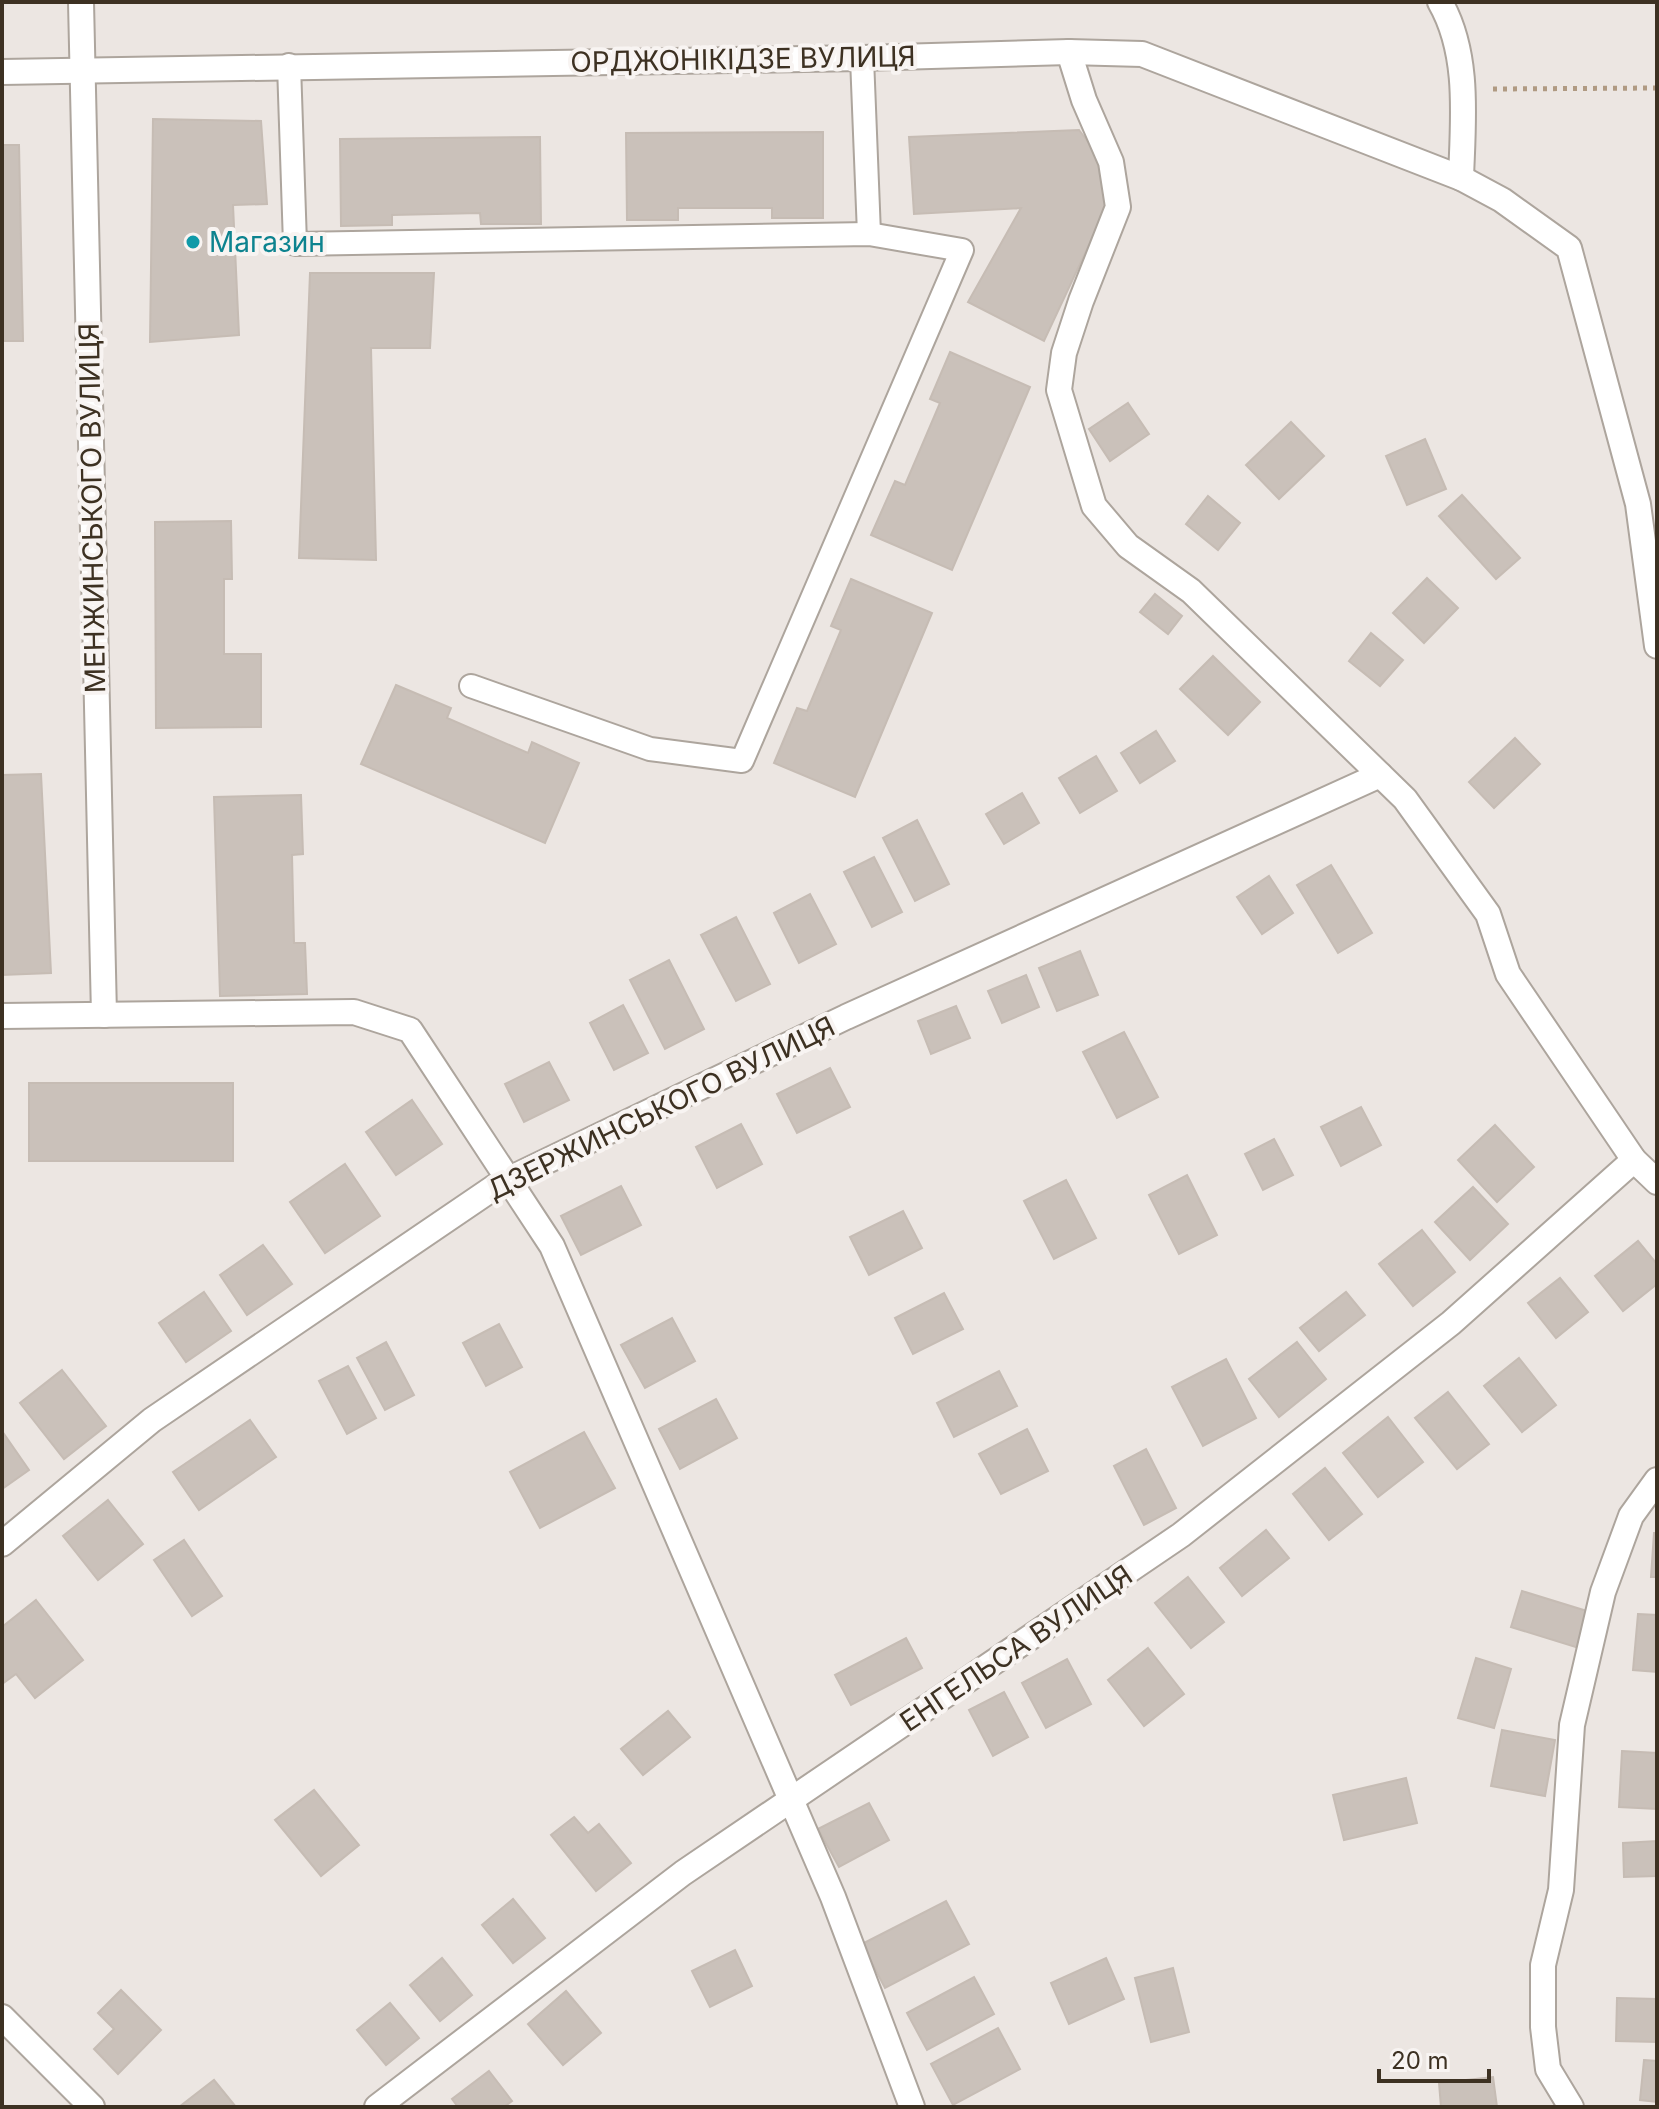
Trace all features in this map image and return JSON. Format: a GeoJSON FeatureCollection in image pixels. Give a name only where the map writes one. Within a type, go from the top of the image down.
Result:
{"type":"FeatureCollection","features":[{"type":"Feature","properties":{"kind":"street","name":"МЕНЖИНСЬКОГО ВУЛИЦЯ"},"geometry":{"type":"LineString","coordinates":[[81,2],[104,1015]]}},
{"type":"Feature","properties":{"kind":"street"},"geometry":{"type":"LineString","coordinates":[[1440,2],[1449,18],[1464,89],[1461,178]]}},
{"type":"Feature","properties":{"kind":"street","name":"ОРДЖОНІКІДЗЕ ВУЛИЦЯ"},"geometry":{"type":"LineString","coordinates":[[2,72],[1069,52],[1142,54],[1461,178],[1502,200],[1569,248],[1638,504],[1657,646]]}},
{"type":"Feature","properties":{"kind":"street"},"geometry":{"type":"LineString","coordinates":[[1069,52],[1084,100],[1111,162],[1118,207],[1068,340],[1059,390],[1094,506],[1128,546],[1191,591],[1405,799],[1488,914],[1508,974],[1634,1160],[1657,1182]]}},
{"type":"Feature","properties":{"kind":"street","name":"ДЗЕРЖИНСЬКОГО ВУЛИЦЯ"},"geometry":{"type":"LineString","coordinates":[[2,1544],[152,1420],[508,1179],[846,1017],[1380,775]]}},
{"type":"Feature","properties":{"kind":"street"},"geometry":{"type":"LineString","coordinates":[[2,1016],[354,1012],[410,1030],[552,1246],[833,1897],[912,2107]]}},
{"type":"Feature","properties":{"kind":"street","name":"ЕНГЕЛЬСА ВУЛИЦЯ"},"geometry":{"type":"LineString","coordinates":[[377,2107],[683,1873],[1181,1535],[1451,1323],[1634,1160]]}},
{"type":"Feature","properties":{"kind":"street"},"geometry":{"type":"LineString","coordinates":[[1571,2107],[1548,2069],[1543,2027],[1543,1965],[1561,1890],[1572,1725],[1603,1592],[1631,1516],[1657,1480]]}},
{"type":"Feature","properties":{"kind":"street"},"geometry":{"type":"LineString","coordinates":[[2,2017],[92,2107]]}},
{"type":"Feature","properties":{"kind":"lane"},"geometry":{"type":"LineString","coordinates":[[862,58],[869,234]]}},
{"type":"Feature","properties":{"kind":"lane"},"geometry":{"type":"LineString","coordinates":[[289,65],[295,244],[869,234],[962,250],[742,761],[650,749],[471,686]]}},
{"type":"Feature","properties":{"kind":"path"},"geometry":{"type":"LineString","coordinates":[[1464,89],[1657,88]]}},
{"type":"Feature","properties":{"kind":"building","name":"Магазин"},"geometry":{"type":"Polygon","coordinates":[[[153,119],[261,121],[267,204],[233,205],[239,335],[150,342],[153,119]]]}},
{"type":"Feature","properties":{"kind":"building"},"geometry":{"type":"Polygon","coordinates":[[[1079,130],[1102,160],[1109,202],[1044,341],[968,302],[1021,208],[914,214],[909,137],[1079,130]]]}},
{"type":"Feature","properties":{"kind":"building"},"geometry":{"type":"Polygon","coordinates":[[[823,132],[823,218],[772,218],[772,208],[678,208],[678,220],[627,220],[626,133],[823,132]]]}},
{"type":"Feature","properties":{"kind":"building"},"geometry":{"type":"Polygon","coordinates":[[[540,137],[541,224],[481,224],[480,213],[392,215],[392,225],[341,226],[340,139],[540,137]]]}},
{"type":"Feature","properties":{"kind":"building"},"geometry":{"type":"Polygon","coordinates":[[[2,145],[19,145],[23,341],[2,341],[2,145]]]}},
{"type":"Feature","properties":{"kind":"building"},"geometry":{"type":"Polygon","coordinates":[[[310,273],[434,273],[430,348],[371,348],[376,560],[299,558],[310,273]]]}},
{"type":"Feature","properties":{"kind":"building"},"geometry":{"type":"Polygon","coordinates":[[[950,352],[1030,387],[952,570],[871,535],[895,481],[905,485],[940,403],[930,399],[950,352]]]}},
{"type":"Feature","properties":{"kind":"building"},"geometry":{"type":"Polygon","coordinates":[[[1128,403],[1149,434],[1110,461],[1089,429],[1128,403]]]}},
{"type":"Feature","properties":{"kind":"building"},"geometry":{"type":"Polygon","coordinates":[[[1291,422],[1324,456],[1279,499],[1246,465],[1291,422]]]}},
{"type":"Feature","properties":{"kind":"building"},"geometry":{"type":"Polygon","coordinates":[[[1425,439],[1446,489],[1407,505],[1386,456],[1425,439]]]}},
{"type":"Feature","properties":{"kind":"building"},"geometry":{"type":"Polygon","coordinates":[[[1462,495],[1520,558],[1496,579],[1439,516],[1462,495]]]}},
{"type":"Feature","properties":{"kind":"building"},"geometry":{"type":"Polygon","coordinates":[[[1208,496],[1240,523],[1218,550],[1186,524],[1208,496]]]}},
{"type":"Feature","properties":{"kind":"building"},"geometry":{"type":"Polygon","coordinates":[[[231,521],[232,579],[224,579],[224,654],[261,654],[261,727],[156,728],[155,522],[231,521]]]}},
{"type":"Feature","properties":{"kind":"building"},"geometry":{"type":"Polygon","coordinates":[[[1427,578],[1458,608],[1424,643],[1393,613],[1427,578]]]}},
{"type":"Feature","properties":{"kind":"building"},"geometry":{"type":"Polygon","coordinates":[[[851,579],[932,613],[855,797],[774,763],[797,708],[807,711],[841,630],[831,626],[851,579]]]}},
{"type":"Feature","properties":{"kind":"building"},"geometry":{"type":"Polygon","coordinates":[[[1155,594],[1182,616],[1168,634],[1140,612],[1155,594]]]}},
{"type":"Feature","properties":{"kind":"building"},"geometry":{"type":"Polygon","coordinates":[[[1371,633],[1403,660],[1380,686],[1349,661],[1371,633]]]}},
{"type":"Feature","properties":{"kind":"building"},"geometry":{"type":"Polygon","coordinates":[[[1213,656],[1260,702],[1228,735],[1180,689],[1213,656]]]}},
{"type":"Feature","properties":{"kind":"building"},"geometry":{"type":"Polygon","coordinates":[[[396,685],[451,708],[447,718],[528,753],[532,742],[579,763],[545,843],[361,764],[396,685]]]}},
{"type":"Feature","properties":{"kind":"building"},"geometry":{"type":"Polygon","coordinates":[[[1156,731],[1175,761],[1140,783],[1121,753],[1156,731]]]}},
{"type":"Feature","properties":{"kind":"building"},"geometry":{"type":"Polygon","coordinates":[[[1515,738],[1540,764],[1494,808],[1469,782],[1515,738]]]}},
{"type":"Feature","properties":{"kind":"building"},"geometry":{"type":"Polygon","coordinates":[[[1096,756],[1117,791],[1080,813],[1059,778],[1096,756]]]}},
{"type":"Feature","properties":{"kind":"building"},"geometry":{"type":"Polygon","coordinates":[[[41,774],[51,973],[2,975],[2,775],[41,774]]]}},
{"type":"Feature","properties":{"kind":"building"},"geometry":{"type":"Polygon","coordinates":[[[1022,793],[1039,823],[1004,844],[986,814],[1022,793]]]}},
{"type":"Feature","properties":{"kind":"building"},"geometry":{"type":"Polygon","coordinates":[[[301,795],[303,854],[292,855],[294,943],[305,943],[307,994],[220,996],[214,797],[301,795]]]}},
{"type":"Feature","properties":{"kind":"building"},"geometry":{"type":"Polygon","coordinates":[[[917,820],[949,884],[915,901],[883,838],[917,820]]]}},
{"type":"Feature","properties":{"kind":"building"},"geometry":{"type":"Polygon","coordinates":[[[874,857],[902,912],[872,927],[844,872],[874,857]]]}},
{"type":"Feature","properties":{"kind":"building"},"geometry":{"type":"Polygon","coordinates":[[[1331,865],[1372,933],[1338,953],[1297,885],[1331,865]]]}},
{"type":"Feature","properties":{"kind":"building"},"geometry":{"type":"Polygon","coordinates":[[[1269,876],[1293,913],[1262,934],[1237,897],[1269,876]]]}},
{"type":"Feature","properties":{"kind":"building"},"geometry":{"type":"Polygon","coordinates":[[[810,894],[836,944],[799,963],[774,913],[810,894]]]}},
{"type":"Feature","properties":{"kind":"building"},"geometry":{"type":"Polygon","coordinates":[[[736,917],[770,984],[736,1001],[701,935],[736,917]]]}},
{"type":"Feature","properties":{"kind":"building"},"geometry":{"type":"Polygon","coordinates":[[[1080,951],[1098,995],[1057,1011],[1039,968],[1080,951]]]}},
{"type":"Feature","properties":{"kind":"building"},"geometry":{"type":"Polygon","coordinates":[[[669,960],[704,1029],[665,1049],[630,980],[669,960]]]}},
{"type":"Feature","properties":{"kind":"building"},"geometry":{"type":"Polygon","coordinates":[[[1026,975],[1039,1007],[1002,1023],[988,991],[1026,975]]]}},
{"type":"Feature","properties":{"kind":"building"},"geometry":{"type":"Polygon","coordinates":[[[623,1005],[648,1053],[614,1070],[590,1023],[623,1005]]]}},
{"type":"Feature","properties":{"kind":"building"},"geometry":{"type":"Polygon","coordinates":[[[956,1006],[970,1038],[931,1054],[918,1021],[956,1006]]]}},
{"type":"Feature","properties":{"kind":"building"},"geometry":{"type":"Polygon","coordinates":[[[1124,1032],[1158,1097],[1117,1118],[1083,1052],[1124,1032]]]}},
{"type":"Feature","properties":{"kind":"building"},"geometry":{"type":"Polygon","coordinates":[[[549,1062],[569,1100],[524,1122],[505,1084],[549,1062]]]}},
{"type":"Feature","properties":{"kind":"building"},"geometry":{"type":"Polygon","coordinates":[[[830,1068],[850,1107],[797,1133],[777,1094],[830,1068]]]}},
{"type":"Feature","properties":{"kind":"building"},"geometry":{"type":"Polygon","coordinates":[[[29,1083],[233,1083],[233,1161],[29,1161],[29,1083]]]}},
{"type":"Feature","properties":{"kind":"building"},"geometry":{"type":"Polygon","coordinates":[[[412,1100],[442,1144],[396,1175],[366,1132],[412,1100]]]}},
{"type":"Feature","properties":{"kind":"building"},"geometry":{"type":"Polygon","coordinates":[[[1361,1107],[1381,1145],[1341,1166],[1321,1127],[1361,1107]]]}},
{"type":"Feature","properties":{"kind":"building"},"geometry":{"type":"Polygon","coordinates":[[[741,1124],[762,1164],[717,1188],[696,1147],[741,1124]]]}},
{"type":"Feature","properties":{"kind":"building"},"geometry":{"type":"Polygon","coordinates":[[[1495,1125],[1534,1167],[1497,1202],[1458,1160],[1495,1125]]]}},
{"type":"Feature","properties":{"kind":"building"},"geometry":{"type":"Polygon","coordinates":[[[1274,1139],[1293,1175],[1263,1190],[1245,1154],[1274,1139]]]}},
{"type":"Feature","properties":{"kind":"building"},"geometry":{"type":"Polygon","coordinates":[[[345,1164],[380,1216],[325,1253],[290,1202],[345,1164]]]}},
{"type":"Feature","properties":{"kind":"building"},"geometry":{"type":"Polygon","coordinates":[[[1187,1175],[1217,1235],[1179,1254],[1149,1195],[1187,1175]]]}},
{"type":"Feature","properties":{"kind":"building"},"geometry":{"type":"Polygon","coordinates":[[[1066,1180],[1096,1238],[1054,1259],[1024,1201],[1066,1180]]]}},
{"type":"Feature","properties":{"kind":"building"},"geometry":{"type":"Polygon","coordinates":[[[621,1186],[641,1225],[581,1255],[561,1216],[621,1186]]]}},
{"type":"Feature","properties":{"kind":"building"},"geometry":{"type":"Polygon","coordinates":[[[1473,1187],[1508,1224],[1470,1260],[1435,1222],[1473,1187]]]}},
{"type":"Feature","properties":{"kind":"building"},"geometry":{"type":"Polygon","coordinates":[[[903,1211],[922,1248],[869,1275],[850,1237],[903,1211]]]}},
{"type":"Feature","properties":{"kind":"building"},"geometry":{"type":"Polygon","coordinates":[[[1422,1230],[1455,1272],[1413,1306],[1379,1264],[1422,1230]]]}},
{"type":"Feature","properties":{"kind":"building"},"geometry":{"type":"Polygon","coordinates":[[[1638,1241],[1657,1264],[1657,1284],[1623,1311],[1595,1276],[1638,1241]]]}},
{"type":"Feature","properties":{"kind":"building"},"geometry":{"type":"Polygon","coordinates":[[[263,1245],[292,1284],[247,1315],[220,1275],[263,1245]]]}},
{"type":"Feature","properties":{"kind":"building"},"geometry":{"type":"Polygon","coordinates":[[[1560,1278],[1588,1312],[1556,1338],[1528,1303],[1560,1278]]]}},
{"type":"Feature","properties":{"kind":"building"},"geometry":{"type":"Polygon","coordinates":[[[204,1292],[231,1331],[186,1362],[159,1323],[204,1292]]]}},
{"type":"Feature","properties":{"kind":"building"},"geometry":{"type":"Polygon","coordinates":[[[1346,1292],[1365,1315],[1319,1351],[1300,1328],[1346,1292]]]}},
{"type":"Feature","properties":{"kind":"building"},"geometry":{"type":"Polygon","coordinates":[[[944,1293],[963,1329],[913,1354],[895,1318],[944,1293]]]}},
{"type":"Feature","properties":{"kind":"building"},"geometry":{"type":"Polygon","coordinates":[[[672,1318],[695,1361],[645,1388],[621,1345],[672,1318]]]}},
{"type":"Feature","properties":{"kind":"building"},"geometry":{"type":"Polygon","coordinates":[[[499,1324],[522,1367],[486,1386],[463,1343],[499,1324]]]}},
{"type":"Feature","properties":{"kind":"building"},"geometry":{"type":"Polygon","coordinates":[[[386,1342],[414,1395],[385,1410],[357,1358],[386,1342]]]}},
{"type":"Feature","properties":{"kind":"building"},"geometry":{"type":"Polygon","coordinates":[[[1297,1342],[1326,1379],[1279,1417],[1249,1379],[1297,1342]]]}},
{"type":"Feature","properties":{"kind":"building"},"geometry":{"type":"Polygon","coordinates":[[[1519,1358],[1556,1405],[1522,1432],[1484,1386],[1519,1358]]]}},
{"type":"Feature","properties":{"kind":"building"},"geometry":{"type":"Polygon","coordinates":[[[1226,1359],[1256,1418],[1203,1446],[1172,1387],[1226,1359]]]}},
{"type":"Feature","properties":{"kind":"building"},"geometry":{"type":"Polygon","coordinates":[[[348,1366],[376,1418],[347,1434],[319,1381],[348,1366]]]}},
{"type":"Feature","properties":{"kind":"building"},"geometry":{"type":"Polygon","coordinates":[[[62,1370],[106,1426],[64,1459],[20,1403],[62,1370]]]}},
{"type":"Feature","properties":{"kind":"building"},"geometry":{"type":"Polygon","coordinates":[[[999,1371],[1017,1406],[954,1437],[937,1403],[999,1371]]]}},
{"type":"Feature","properties":{"kind":"building"},"geometry":{"type":"Polygon","coordinates":[[[1448,1392],[1489,1444],[1457,1469],[1415,1418],[1448,1392]]]}},
{"type":"Feature","properties":{"kind":"building"},"geometry":{"type":"Polygon","coordinates":[[[716,1399],[737,1438],[680,1469],[659,1429],[716,1399]]]}},
{"type":"Feature","properties":{"kind":"building"},"geometry":{"type":"Polygon","coordinates":[[[1388,1417],[1423,1462],[1378,1497],[1343,1453],[1388,1417]]]}},
{"type":"Feature","properties":{"kind":"building"},"geometry":{"type":"Polygon","coordinates":[[[250,1420],[276,1457],[199,1510],[173,1472],[250,1420]]]}},
{"type":"Feature","properties":{"kind":"building"},"geometry":{"type":"Polygon","coordinates":[[[1027,1429],[1048,1471],[1001,1494],[979,1454],[1027,1429]]]}},
{"type":"Feature","properties":{"kind":"building"},"geometry":{"type":"Polygon","coordinates":[[[2,1431],[29,1470],[2,1489],[2,1431]]]}},
{"type":"Feature","properties":{"kind":"building"},"geometry":{"type":"Polygon","coordinates":[[[584,1432],[615,1488],[540,1528],[510,1472],[584,1432]]]}},
{"type":"Feature","properties":{"kind":"building"},"geometry":{"type":"Polygon","coordinates":[[[1146,1449],[1176,1508],[1144,1525],[1114,1466],[1146,1449]]]}},
{"type":"Feature","properties":{"kind":"building"},"geometry":{"type":"Polygon","coordinates":[[[1325,1468],[1362,1514],[1329,1540],[1293,1494],[1325,1468]]]}},
{"type":"Feature","properties":{"kind":"building"},"geometry":{"type":"Polygon","coordinates":[[[108,1500],[143,1544],[98,1580],[63,1536],[108,1500]]]}},
{"type":"Feature","properties":{"kind":"building"},"geometry":{"type":"Polygon","coordinates":[[[1266,1530],[1289,1558],[1242,1596],[1220,1568],[1266,1530]]]}},
{"type":"Feature","properties":{"kind":"building"},"geometry":{"type":"Polygon","coordinates":[[[1654,1533],[1657,1533],[1657,1577],[1651,1577],[1654,1533]]]}},
{"type":"Feature","properties":{"kind":"building"},"geometry":{"type":"Polygon","coordinates":[[[184,1540],[222,1596],[192,1616],[154,1560],[184,1540]]]}},
{"type":"Feature","properties":{"kind":"building"},"geometry":{"type":"Polygon","coordinates":[[[1188,1577],[1224,1622],[1191,1648],[1155,1603],[1188,1577]]]}},
{"type":"Feature","properties":{"kind":"building"},"geometry":{"type":"Polygon","coordinates":[[[1522,1591],[1590,1612],[1579,1648],[1511,1627],[1522,1591]]]}},
{"type":"Feature","properties":{"kind":"building"},"geometry":{"type":"Polygon","coordinates":[[[36,1600],[83,1660],[35,1698],[16,1674],[2,1684],[2,1627],[36,1600]]]}},
{"type":"Feature","properties":{"kind":"building"},"geometry":{"type":"Polygon","coordinates":[[[1638,1614],[1657,1615],[1657,1672],[1633,1670],[1638,1614]]]}},
{"type":"Feature","properties":{"kind":"building"},"geometry":{"type":"Polygon","coordinates":[[[906,1638],[922,1668],[851,1705],[835,1675],[906,1638]]]}},
{"type":"Feature","properties":{"kind":"building"},"geometry":{"type":"Polygon","coordinates":[[[1148,1648],[1184,1694],[1144,1726],[1108,1680],[1148,1648]]]}},
{"type":"Feature","properties":{"kind":"building"},"geometry":{"type":"Polygon","coordinates":[[[1476,1658],[1511,1669],[1494,1728],[1458,1718],[1476,1658]]]}},
{"type":"Feature","properties":{"kind":"building"},"geometry":{"type":"Polygon","coordinates":[[[1067,1659],[1091,1704],[1046,1728],[1022,1683],[1067,1659]]]}},
{"type":"Feature","properties":{"kind":"building"},"geometry":{"type":"Polygon","coordinates":[[[1004,1692],[1028,1737],[993,1756],[969,1710],[1004,1692]]]}},
{"type":"Feature","properties":{"kind":"building"},"geometry":{"type":"Polygon","coordinates":[[[668,1711],[690,1737],[643,1775],[621,1749],[668,1711]]]}},
{"type":"Feature","properties":{"kind":"building"},"geometry":{"type":"Polygon","coordinates":[[[1502,1730],[1555,1740],[1545,1796],[1491,1786],[1502,1730]]]}},
{"type":"Feature","properties":{"kind":"building"},"geometry":{"type":"Polygon","coordinates":[[[1622,1751],[1657,1753],[1657,1809],[1619,1807],[1622,1751]]]}},
{"type":"Feature","properties":{"kind":"building"},"geometry":{"type":"Polygon","coordinates":[[[1406,1778],[1417,1823],[1344,1840],[1333,1795],[1406,1778]]]}},
{"type":"Feature","properties":{"kind":"building"},"geometry":{"type":"Polygon","coordinates":[[[314,1790],[359,1845],[321,1876],[275,1820],[314,1790]]]}},
{"type":"Feature","properties":{"kind":"building"},"geometry":{"type":"Polygon","coordinates":[[[869,1803],[889,1840],[839,1867],[818,1829],[869,1803]]]}},
{"type":"Feature","properties":{"kind":"building"},"geometry":{"type":"Polygon","coordinates":[[[574,1817],[588,1833],[599,1824],[631,1863],[596,1891],[551,1835],[574,1817]]]}},
{"type":"Feature","properties":{"kind":"building"},"geometry":{"type":"Polygon","coordinates":[[[1657,1841],[1657,1876],[1624,1877],[1623,1843],[1657,1841]]]}},
{"type":"Feature","properties":{"kind":"building"},"geometry":{"type":"Polygon","coordinates":[[[513,1899],[545,1938],[513,1963],[482,1925],[513,1899]]]}},
{"type":"Feature","properties":{"kind":"building"},"geometry":{"type":"Polygon","coordinates":[[[946,1901],[969,1944],[885,1988],[862,1944],[946,1901]]]}},
{"type":"Feature","properties":{"kind":"building"},"geometry":{"type":"Polygon","coordinates":[[[735,1950],[752,1986],[710,2007],[692,1971],[735,1950]]]}},
{"type":"Feature","properties":{"kind":"building"},"geometry":{"type":"Polygon","coordinates":[[[442,1958],[472,1995],[440,2021],[410,1985],[442,1958]]]}},
{"type":"Feature","properties":{"kind":"building"},"geometry":{"type":"Polygon","coordinates":[[[1106,1958],[1124,1999],[1069,2024],[1051,1983],[1106,1958]]]}},
{"type":"Feature","properties":{"kind":"building"},"geometry":{"type":"Polygon","coordinates":[[[1173,1968],[1189,2032],[1151,2042],[1135,1978],[1173,1968]]]}},
{"type":"Feature","properties":{"kind":"building"},"geometry":{"type":"Polygon","coordinates":[[[974,1977],[994,2014],[927,2050],[907,2013],[974,1977]]]}},
{"type":"Feature","properties":{"kind":"building"},"geometry":{"type":"Polygon","coordinates":[[[121,1990],[161,2030],[118,2074],[94,2049],[114,2029],[98,2013],[121,1990]]]}},
{"type":"Feature","properties":{"kind":"building"},"geometry":{"type":"Polygon","coordinates":[[[566,1991],[601,2033],[563,2065],[528,2024],[566,1991]]]}},
{"type":"Feature","properties":{"kind":"building"},"geometry":{"type":"Polygon","coordinates":[[[1617,1998],[1657,1999],[1657,2042],[1616,2041],[1617,1998]]]}},
{"type":"Feature","properties":{"kind":"building"},"geometry":{"type":"Polygon","coordinates":[[[390,2003],[419,2038],[386,2065],[357,2030],[390,2003]]]}},
{"type":"Feature","properties":{"kind":"building"},"geometry":{"type":"Polygon","coordinates":[[[998,2028],[1020,2069],[953,2105],[931,2064],[998,2028]]]}},
{"type":"Feature","properties":{"kind":"building"},"geometry":{"type":"Polygon","coordinates":[[[1644,2060],[1657,2061],[1657,2102],[1640,2100],[1644,2060]]]}},
{"type":"Feature","properties":{"kind":"building"},"geometry":{"type":"Polygon","coordinates":[[[489,2071],[512,2101],[504,2107],[458,2107],[452,2099],[489,2071]]]}},
{"type":"Feature","properties":{"kind":"building"},"geometry":{"type":"Polygon","coordinates":[[[1493,2077],[1497,2107],[1441,2107],[1439,2083],[1493,2077]]]}},
{"type":"Feature","properties":{"kind":"building"},"geometry":{"type":"Polygon","coordinates":[[[214,2080],[236,2107],[179,2107],[214,2080]]]}},
{"type":"Feature","properties":{"kind":"place","name":"Магазин"},"geometry":{"type":"Point","coordinates":[193,242]}}]}
